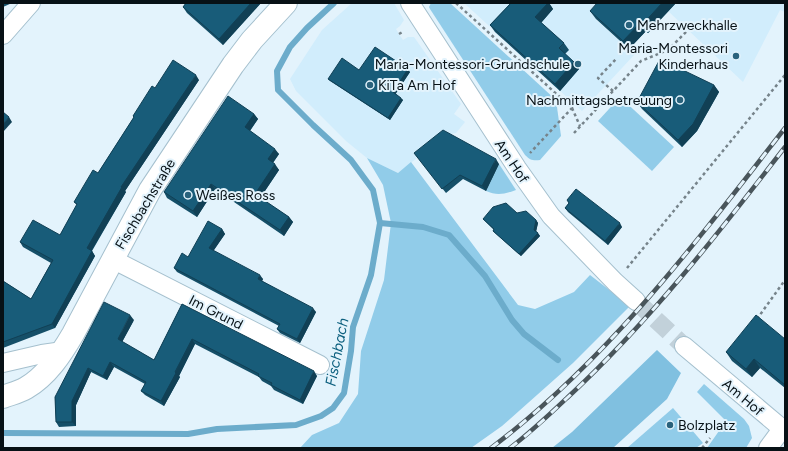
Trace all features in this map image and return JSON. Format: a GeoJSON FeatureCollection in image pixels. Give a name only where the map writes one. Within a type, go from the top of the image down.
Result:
{"type":"FeatureCollection","features":[{"type":"Feature","properties":{"kind":"main road","name":"Fischbachstraße"},"geometry":{"type":"LineString","coordinates":[[3,398],[26,388],[42,376],[63,351],[74,334],[150,190],[232,65],[252,40],[286,3]]}},
{"type":"Feature","properties":{"kind":"street"},"geometry":{"type":"LineString","coordinates":[[3,15],[22,3]]}},
{"type":"Feature","properties":{"kind":"street"},"geometry":{"type":"LineString","coordinates":[[3,35],[31,3]]}},
{"type":"Feature","properties":{"kind":"street","name":"Am Hof"},"geometry":{"type":"LineString","coordinates":[[410,3],[517,168],[551,216],[615,282],[636,301]]}},
{"type":"Feature","properties":{"kind":"street","name":"Im Grund"},"geometry":{"type":"LineString","coordinates":[[112,260],[320,365]]}},
{"type":"Feature","properties":{"kind":"street","name":"Am Hof"},"geometry":{"type":"LineString","coordinates":[[684,346],[784,430]]}},
{"type":"Feature","properties":{"kind":"street"},"geometry":{"type":"LineString","coordinates":[[3,363],[63,351]]}},
{"type":"Feature","properties":{"kind":"street"},"geometry":{"type":"LineString","coordinates":[[768,448],[784,430]]}},
{"type":"Feature","properties":{"kind":"path"},"geometry":{"type":"LineString","coordinates":[[456,3],[572,108],[580,126]]}},
{"type":"Feature","properties":{"kind":"path"},"geometry":{"type":"LineString","coordinates":[[574,133],[641,61],[668,50],[688,30]]}},
{"type":"Feature","properties":{"kind":"path"},"geometry":{"type":"LineString","coordinates":[[399,34],[404,31]]}},
{"type":"Feature","properties":{"kind":"path"},"geometry":{"type":"LineString","coordinates":[[613,91],[598,78],[617,58]]}},
{"type":"Feature","properties":{"kind":"path"},"geometry":{"type":"LineString","coordinates":[[615,282],[785,75]]}},
{"type":"Feature","properties":{"kind":"path"},"geometry":{"type":"LineString","coordinates":[[517,168],[572,108]]}},
{"type":"Feature","properties":{"kind":"path"},"geometry":{"type":"LineString","coordinates":[[755,321],[785,280]]}},
{"type":"Feature","properties":{"kind":"path"},"geometry":{"type":"LineString","coordinates":[[702,448],[710,438]]}},
{"type":"Feature","properties":{"kind":"shaded area","name":"KiTa Am Hof"},"geometry":{"type":"Polygon","coordinates":[[[352,3],[394,3],[404,20],[396,29],[399,34],[403,40],[408,37],[414,37],[461,104],[454,114],[465,122],[456,133],[446,135],[398,173],[367,158],[346,141],[296,91],[290,79],[322,30],[352,3]]]}},
{"type":"Feature","properties":{"kind":"shaded area"},"geometry":{"type":"Polygon","coordinates":[[[431,3],[450,3],[556,100],[561,136],[540,160],[532,160],[525,155],[430,9],[429,7],[431,3]]]}},
{"type":"Feature","properties":{"kind":"shaded area","name":"Maria-Montessori-Grundschule"},"geometry":{"type":"Polygon","coordinates":[[[464,3],[611,3],[596,20],[635,54],[582,111],[464,3]]]}},
{"type":"Feature","properties":{"kind":"shaded area","name":"Maria-Montessori Kinderhaus"},"geometry":{"type":"Polygon","coordinates":[[[676,3],[785,3],[785,12],[780,10],[743,82],[668,11],[676,3]]]}},
{"type":"Feature","properties":{"kind":"shaded area"},"geometry":{"type":"Polygon","coordinates":[[[620,97],[674,147],[652,171],[598,121],[620,97]]]}},
{"type":"Feature","properties":{"kind":"shaded area"},"geometry":{"type":"Polygon","coordinates":[[[367,158],[398,173],[411,162],[518,305],[535,309],[574,292],[590,275],[630,306],[573,363],[502,426],[471,448],[300,448],[312,435],[339,423],[358,394],[361,351],[384,280],[391,223],[383,185],[367,158]]]}},
{"type":"Feature","properties":{"kind":"shaded area"},"geometry":{"type":"Polygon","coordinates":[[[499,164],[516,190],[501,194],[494,194],[486,191],[499,164]]]}},
{"type":"Feature","properties":{"kind":"shaded area"},"geometry":{"type":"Polygon","coordinates":[[[657,350],[681,373],[667,399],[613,448],[552,448],[572,432],[657,350]]]}},
{"type":"Feature","properties":{"kind":"shaded area"},"geometry":{"type":"Polygon","coordinates":[[[704,384],[744,419],[749,426],[752,438],[746,448],[707,448],[726,421],[697,392],[704,384]]]}},
{"type":"Feature","properties":{"kind":"shaded area","name":"Bolzplatz"},"geometry":{"type":"Polygon","coordinates":[[[673,408],[703,443],[696,448],[627,448],[673,408]]]}},
{"type":"Feature","properties":{"kind":"building"},"geometry":{"type":"Polygon","coordinates":[[[186,3],[251,3],[219,39],[183,7],[186,3]]]}},
{"type":"Feature","properties":{"kind":"building"},"geometry":{"type":"Polygon","coordinates":[[[511,3],[548,3],[535,17],[564,43],[559,48],[574,62],[555,84],[490,25],[511,3]]]}},
{"type":"Feature","properties":{"kind":"building","name":"Mehrzweckhalle"},"geometry":{"type":"Polygon","coordinates":[[[597,3],[662,3],[642,25],[640,23],[623,41],[590,11],[597,3]]]}},
{"type":"Feature","properties":{"kind":"building"},"geometry":{"type":"Polygon","coordinates":[[[375,47],[408,69],[393,92],[401,98],[388,118],[328,79],[342,58],[359,70],[375,47]]]}},
{"type":"Feature","properties":{"kind":"building","name":"Nachmittagsbetreuung"},"geometry":{"type":"Polygon","coordinates":[[[660,59],[714,85],[693,124],[678,140],[637,102],[660,59]]]}},
{"type":"Feature","properties":{"kind":"building"},"geometry":{"type":"Polygon","coordinates":[[[173,60],[196,75],[121,187],[87,248],[92,251],[52,324],[3,342],[3,281],[31,299],[53,260],[20,242],[33,220],[60,235],[77,204],[74,202],[93,170],[98,173],[152,86],[155,88],[173,60]]]}},
{"type":"Feature","properties":{"kind":"building"},"geometry":{"type":"Polygon","coordinates":[[[228,96],[254,114],[245,127],[275,149],[268,159],[275,164],[255,194],[289,217],[280,230],[211,184],[193,211],[164,192],[228,96]]]}},
{"type":"Feature","properties":{"kind":"building"},"geometry":{"type":"Polygon","coordinates":[[[3,112],[9,117],[3,124],[3,112]]]}},
{"type":"Feature","properties":{"kind":"building"},"geometry":{"type":"Polygon","coordinates":[[[443,130],[496,159],[482,186],[460,175],[442,189],[414,153],[443,130]]]}},
{"type":"Feature","properties":{"kind":"building"},"geometry":{"type":"Polygon","coordinates":[[[576,189],[620,223],[605,241],[565,208],[569,203],[567,200],[576,189]]]}},
{"type":"Feature","properties":{"kind":"building"},"geometry":{"type":"Polygon","coordinates":[[[506,203],[517,213],[526,211],[536,220],[534,230],[538,233],[519,254],[493,231],[494,229],[483,219],[493,207],[506,203]]]}},
{"type":"Feature","properties":{"kind":"building"},"geometry":{"type":"Polygon","coordinates":[[[208,221],[222,229],[209,248],[260,275],[258,279],[313,308],[297,339],[277,329],[280,324],[174,268],[182,253],[188,257],[208,221]]]}},
{"type":"Feature","properties":{"kind":"building"},"geometry":{"type":"Polygon","coordinates":[[[104,302],[130,315],[118,339],[154,360],[182,304],[314,371],[300,400],[271,385],[272,383],[258,376],[259,374],[192,339],[161,401],[141,391],[146,382],[110,362],[103,376],[88,368],[72,401],[72,422],[56,422],[55,397],[104,302]]]}},
{"type":"Feature","properties":{"kind":"building"},"geometry":{"type":"Polygon","coordinates":[[[756,315],[785,339],[785,385],[754,359],[746,369],[726,352],[756,315]]]}},
{"type":"Feature","properties":{"kind":"waterway","name":"Fischbach"},"geometry":{"type":"LineString","coordinates":[[3,433],[188,434],[217,429],[296,425],[321,416],[333,408],[344,393],[351,351],[353,327],[371,275],[380,223],[373,190],[351,160],[278,90],[277,71],[290,47],[307,28],[334,3]]}},
{"type":"Feature","properties":{"kind":"waterway"},"geometry":{"type":"LineString","coordinates":[[380,223],[423,227],[449,235],[485,276],[512,320],[524,334],[558,360]]}},
{"type":"Feature","properties":{"kind":"tunnel"},"geometry":{"type":"LineString","coordinates":[[636,301],[684,346]]}},
{"type":"Feature","properties":{"kind":"railway"},"geometry":{"type":"LineString","coordinates":[[491,448],[533,414],[574,377],[612,338],[684,256],[785,128]]}},
{"type":"Feature","properties":{"kind":"railway"},"geometry":{"type":"LineString","coordinates":[[510,448],[560,404],[626,339],[708,245],[785,147]]}},
{"type":"Feature","properties":{"kind":"place","name":"Mehrzweckhalle"},"geometry":{"type":"Point","coordinates":[629,25]}},
{"type":"Feature","properties":{"kind":"place","name":"Maria-Montessori Kinderhaus"},"geometry":{"type":"Point","coordinates":[736,56]}},
{"type":"Feature","properties":{"kind":"place","name":"Maria-Montessori-Grundschule"},"geometry":{"type":"Point","coordinates":[578,64]}},
{"type":"Feature","properties":{"kind":"place","name":"KiTa Am Hof"},"geometry":{"type":"Point","coordinates":[370,85]}},
{"type":"Feature","properties":{"kind":"place","name":"Nachmittagsbetreuung"},"geometry":{"type":"Point","coordinates":[680,100]}},
{"type":"Feature","properties":{"kind":"place","name":"Weißes Ross"},"geometry":{"type":"Point","coordinates":[188,195]}},
{"type":"Feature","properties":{"kind":"place","name":"Bolzplatz"},"geometry":{"type":"Point","coordinates":[670,425]}}]}
